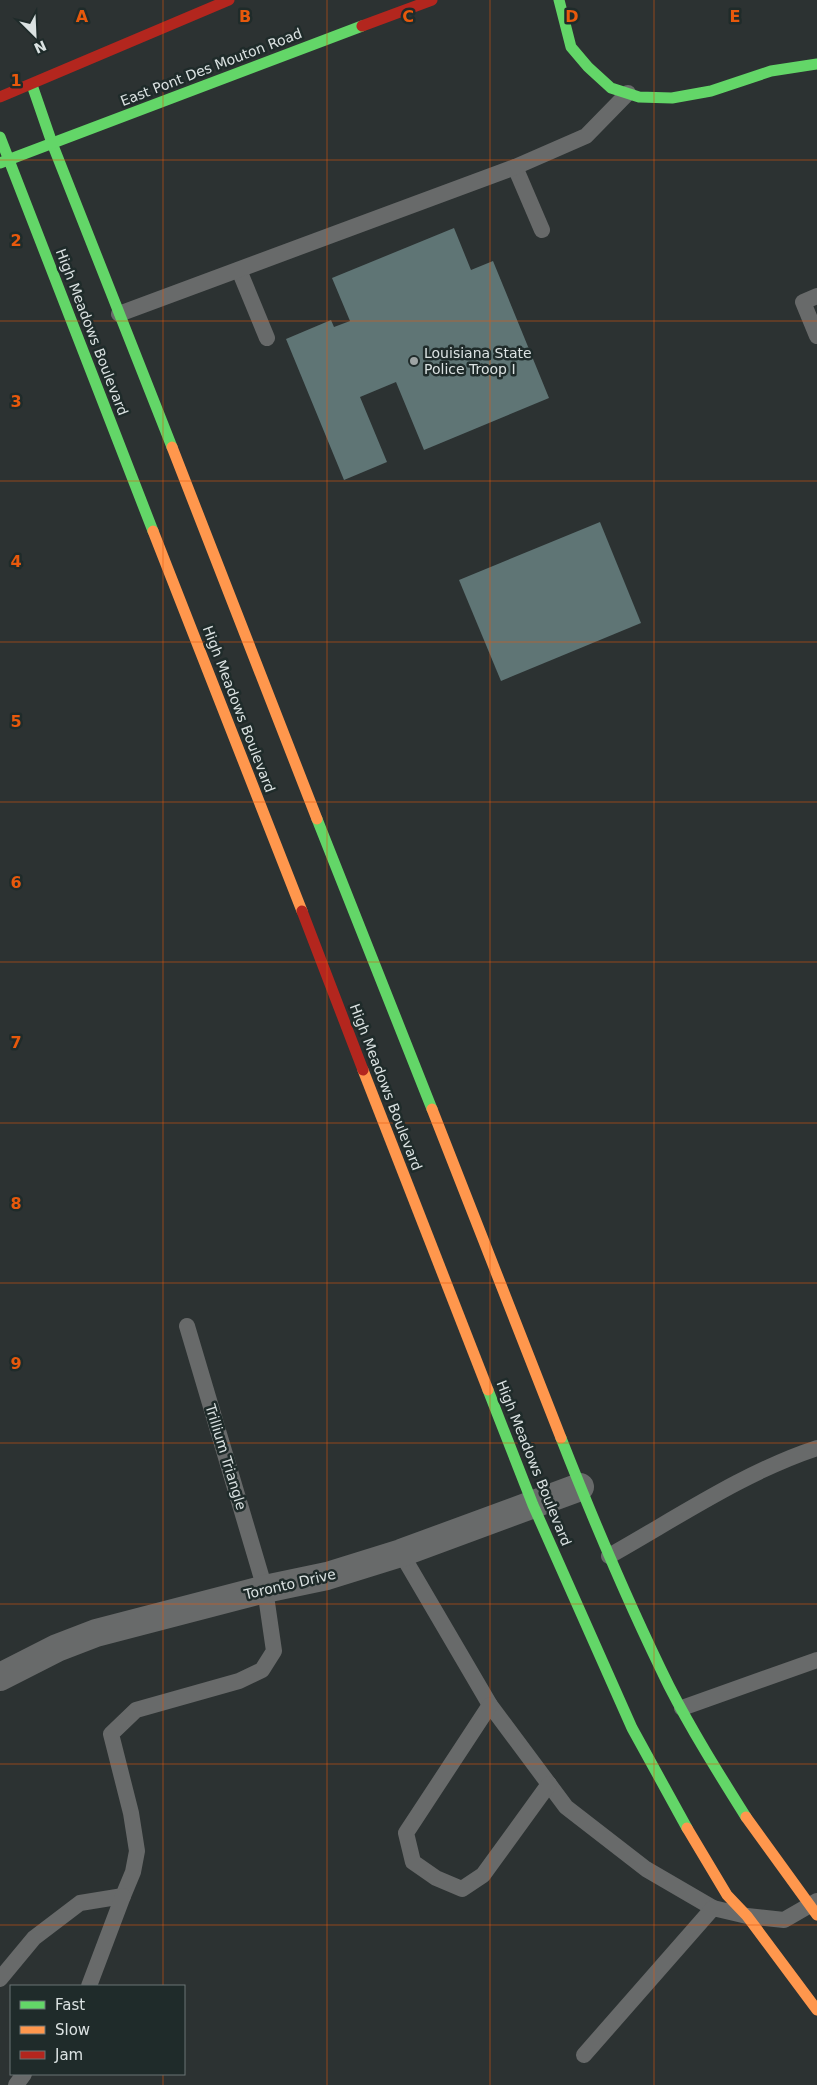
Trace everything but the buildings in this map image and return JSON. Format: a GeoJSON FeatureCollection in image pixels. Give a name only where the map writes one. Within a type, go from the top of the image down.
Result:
{"type":"FeatureCollection","features":[{"type":"Feature","properties":{"kind":"street"},"geometry":{"type":"LineString","coordinates":[[0,97],[229,0]]}},
{"type":"Feature","properties":{"kind":"street","name":"East Pont Des Mouton Road"},"geometry":{"type":"LineString","coordinates":[[5,162],[432,0]]}},
{"type":"Feature","properties":{"kind":"street"},"geometry":{"type":"LineString","coordinates":[[559,0],[571,47],[588,68],[611,88],[639,97],[672,98],[711,91],[771,71],[817,64]]}},
{"type":"Feature","properties":{"kind":"street"},"geometry":{"type":"LineString","coordinates":[[322,42],[338,24]]}},
{"type":"Feature","properties":{"kind":"street"},"geometry":{"type":"LineString","coordinates":[[32,85],[52,144],[580,1487],[670,1687],[716,1769],[757,1834],[815,1907]]}},
{"type":"Feature","properties":{"kind":"street","name":"High Meadows Boulevard"},"geometry":{"type":"LineString","coordinates":[[0,136],[5,162],[533,1506],[637,1737],[664,1790],[727,1895],[747,1916],[817,2010]]}},
{"type":"Feature","properties":{"kind":"street","name":"Toronto Drive"},"geometry":{"type":"LineString","coordinates":[[0,1677],[57,1648],[96,1633],[265,1589],[327,1576],[401,1553],[533,1506],[580,1487]]}},
{"type":"Feature","properties":{"kind":"lane"},"geometry":{"type":"LineString","coordinates":[[119,314],[515,167],[586,136],[628,94]]}},
{"type":"Feature","properties":{"kind":"lane"},"geometry":{"type":"LineString","coordinates":[[515,167],[542,230]]}},
{"type":"Feature","properties":{"kind":"lane"},"geometry":{"type":"LineString","coordinates":[[239,270],[267,338]]}},
{"type":"Feature","properties":{"kind":"lane"},"geometry":{"type":"LineString","coordinates":[[817,296],[803,302],[817,336]]}},
{"type":"Feature","properties":{"kind":"lane","name":"Trillium Triangle"},"geometry":{"type":"LineString","coordinates":[[123,1896],[133,1872],[137,1851],[131,1813],[111,1734],[136,1710],[238,1681],[262,1670],[274,1651],[265,1589],[187,1326]]}},
{"type":"Feature","properties":{"kind":"lane"},"geometry":{"type":"LineString","coordinates":[[610,1556],[744,1480],[797,1454],[817,1448]]}},
{"type":"Feature","properties":{"kind":"lane"},"geometry":{"type":"LineString","coordinates":[[401,1553],[490,1705],[566,1807],[646,1869],[713,1908],[747,1916],[784,1920],[815,1907]]}},
{"type":"Feature","properties":{"kind":"lane"},"geometry":{"type":"LineString","coordinates":[[682,1708],[817,1660]]}},
{"type":"Feature","properties":{"kind":"lane"},"geometry":{"type":"LineString","coordinates":[[490,1705],[406,1833],[413,1862],[436,1878],[462,1889],[483,1875],[549,1784]]}},
{"type":"Feature","properties":{"kind":"lane"},"geometry":{"type":"LineString","coordinates":[[0,1980],[34,1938],[80,1904],[123,1896]]}},
{"type":"Feature","properties":{"kind":"lane"},"geometry":{"type":"LineString","coordinates":[[89,1985],[123,1896]]}},
{"type":"Feature","properties":{"kind":"lane"},"geometry":{"type":"LineString","coordinates":[[584,2055],[713,1908]]}},
{"type":"Feature","properties":{"kind":"traffic: fast"},"geometry":{"type":"LineString","coordinates":[[559,0],[571,47],[588,67],[611,88],[639,97],[672,98],[711,91],[771,71],[817,64]]}},
{"type":"Feature","properties":{"kind":"traffic: fast"},"geometry":{"type":"LineString","coordinates":[[0,163],[362,26]]}},
{"type":"Feature","properties":{"kind":"traffic: fast"},"geometry":{"type":"LineString","coordinates":[[32,85],[52,143],[172,447]]}},
{"type":"Feature","properties":{"kind":"traffic: fast"},"geometry":{"type":"LineString","coordinates":[[0,137],[153,531]]}},
{"type":"Feature","properties":{"kind":"traffic: fast"},"geometry":{"type":"LineString","coordinates":[[317,819],[432,1109]]}},
{"type":"Feature","properties":{"kind":"traffic: fast"},"geometry":{"type":"LineString","coordinates":[[488,1390],[533,1505],[632,1728],[687,1828]]}},
{"type":"Feature","properties":{"kind":"traffic: fast"},"geometry":{"type":"LineString","coordinates":[[561,1438],[612,1563],[669,1686],[696,1736],[746,1817]]}},
{"type":"Feature","properties":{"kind":"traffic: slow"},"geometry":{"type":"LineString","coordinates":[[172,447],[317,819]]}},
{"type":"Feature","properties":{"kind":"traffic: slow"},"geometry":{"type":"LineString","coordinates":[[153,531],[302,911]]}},
{"type":"Feature","properties":{"kind":"traffic: slow"},"geometry":{"type":"LineString","coordinates":[[363,1070],[488,1390]]}},
{"type":"Feature","properties":{"kind":"traffic: slow"},"geometry":{"type":"LineString","coordinates":[[432,1109],[561,1438]]}},
{"type":"Feature","properties":{"kind":"traffic: slow"},"geometry":{"type":"LineString","coordinates":[[746,1817],[817,1915]]}},
{"type":"Feature","properties":{"kind":"traffic: slow"},"geometry":{"type":"LineString","coordinates":[[687,1828],[727,1895],[747,1916],[817,2010]]}},
{"type":"Feature","properties":{"kind":"traffic: jam"},"geometry":{"type":"LineString","coordinates":[[0,97],[229,0]]}},
{"type":"Feature","properties":{"kind":"traffic: jam"},"geometry":{"type":"LineString","coordinates":[[362,26],[432,0]]}},
{"type":"Feature","properties":{"kind":"traffic: jam"},"geometry":{"type":"LineString","coordinates":[[302,911],[363,1070]]}},
{"type":"Feature","properties":{"kind":"place","name":"Louisiana State Police Troop I"},"geometry":{"type":"Point","coordinates":[414,361]}}]}
